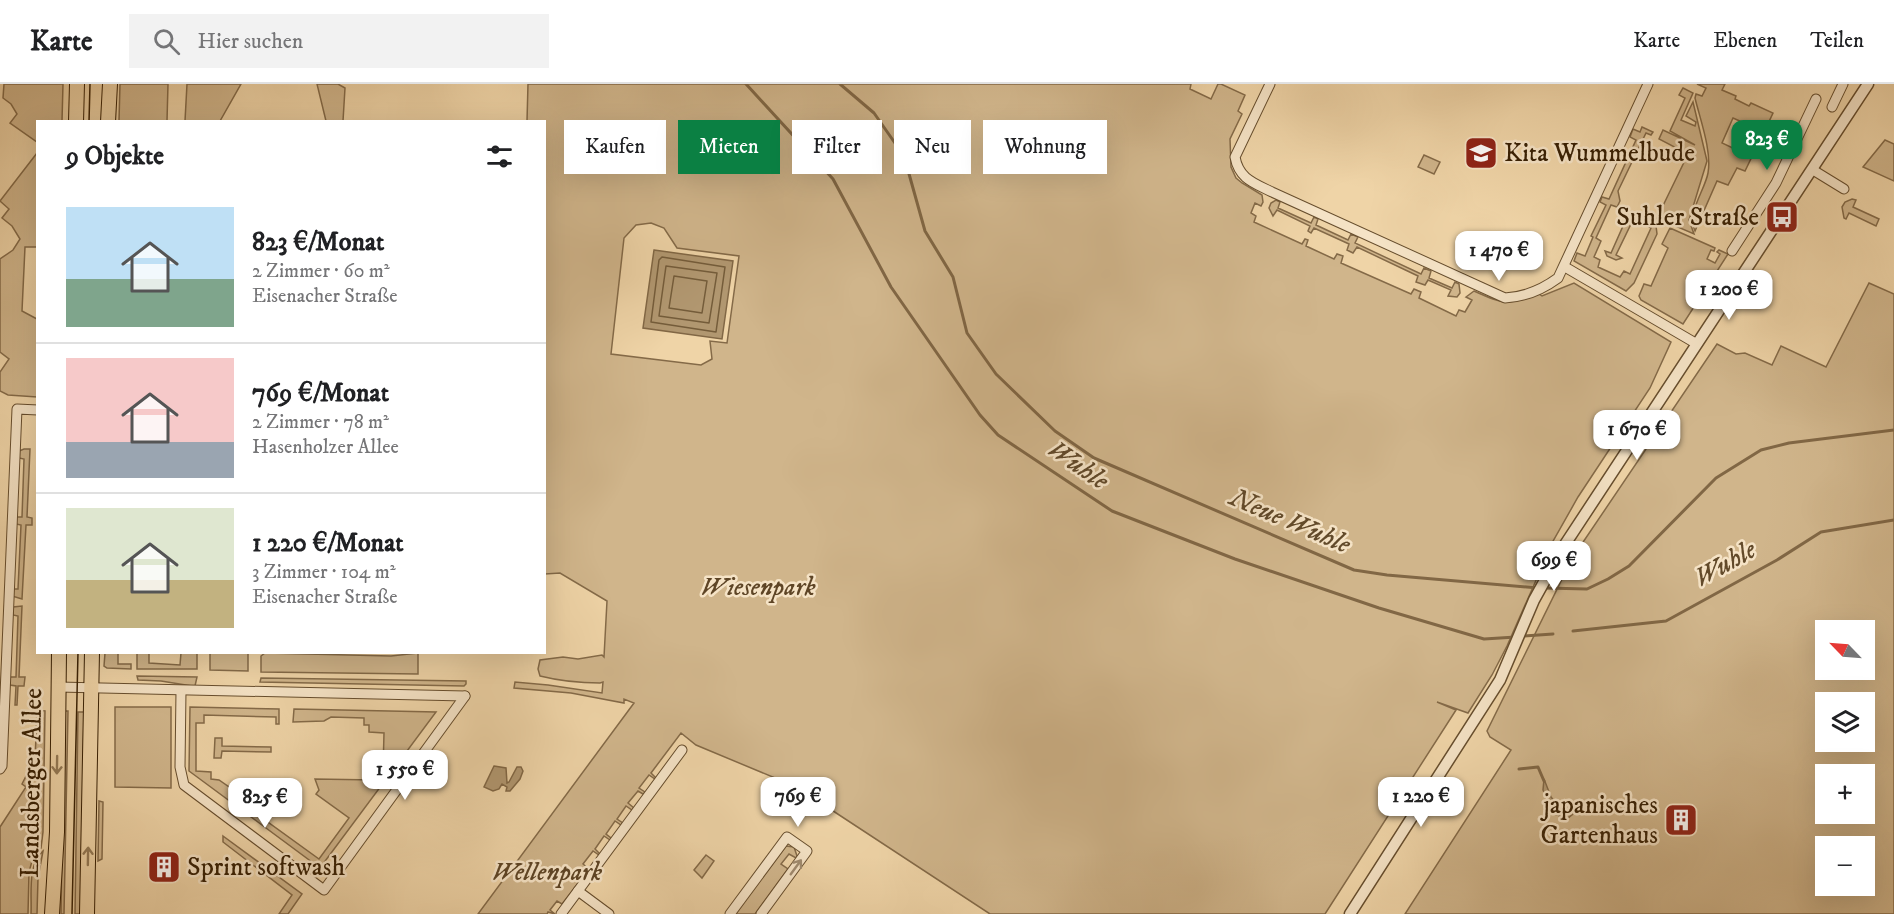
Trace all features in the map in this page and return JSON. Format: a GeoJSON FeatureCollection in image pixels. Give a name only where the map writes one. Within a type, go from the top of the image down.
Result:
{"type":"FeatureCollection","features":[{"type":"Feature","properties":{"kind":"main road"},"geometry":{"type":"LineString","coordinates":[[76,120],[77,84]]}},
{"type":"Feature","properties":{"kind":"main road"},"geometry":{"type":"LineString","coordinates":[[108,120],[110,84]]}},
{"type":"Feature","properties":{"kind":"main road","name":"Landsberger Allee"},"geometry":{"type":"LineString","coordinates":[[52,914],[57,832],[59,654]]}},
{"type":"Feature","properties":{"kind":"main road"},"geometry":{"type":"LineString","coordinates":[[87,914],[92,654]]}},
{"type":"Feature","properties":{"kind":"street"},"geometry":{"type":"LineString","coordinates":[[1270,84],[1235,158],[1242,176],[1282,197],[1505,298],[1518,297],[1549,285],[1558,278],[1648,84]]}},
{"type":"Feature","properties":{"kind":"street"},"geometry":{"type":"LineString","coordinates":[[1832,107],[1843,84]]}},
{"type":"Feature","properties":{"kind":"street"},"geometry":{"type":"LineString","coordinates":[[1350,914],[1497,685],[1534,600],[1549,572],[1868,84]]}},
{"type":"Feature","properties":{"kind":"street"},"geometry":{"type":"LineString","coordinates":[[1732,251],[1776,183],[1816,99]]}},
{"type":"Feature","properties":{"kind":"street"},"geometry":{"type":"LineString","coordinates":[[1813,170],[1844,189]]}},
{"type":"Feature","properties":{"kind":"street"},"geometry":{"type":"LineString","coordinates":[[1565,267],[1697,344]]}},
{"type":"Feature","properties":{"kind":"street","name":"Landsberger Allee"},"geometry":{"type":"LineString","coordinates":[[0,769],[2,766],[17,409],[36,410]]}},
{"type":"Feature","properties":{"kind":"street"},"geometry":{"type":"LineString","coordinates":[[58,687],[465,696],[324,890],[184,785],[180,767],[182,691]]}},
{"type":"Feature","properties":{"kind":"street"},"geometry":{"type":"LineString","coordinates":[[561,914],[682,750]]}},
{"type":"Feature","properties":{"kind":"street"},"geometry":{"type":"LineString","coordinates":[[730,914],[787,837],[807,851],[761,914]]}},
{"type":"Feature","properties":{"kind":"street"},"geometry":{"type":"LineString","coordinates":[[578,891],[609,914]]}},
{"type":"Feature","properties":{"kind":"green space"},"geometry":{"type":"Polygon","coordinates":[[[4,84],[63,84],[62,120],[36,120],[36,141],[10,123],[17,114],[11,104],[3,98],[4,84]]]}},
{"type":"Feature","properties":{"kind":"green space"},"geometry":{"type":"Polygon","coordinates":[[[120,84],[168,84],[167,120],[119,120],[120,84]]]}},
{"type":"Feature","properties":{"kind":"green space"},"geometry":{"type":"Polygon","coordinates":[[[187,84],[241,84],[221,120],[185,120],[187,84]]]}},
{"type":"Feature","properties":{"kind":"green space"},"geometry":{"type":"Polygon","coordinates":[[[317,84],[338,84],[345,88],[343,120],[326,120],[317,84]]]}},
{"type":"Feature","properties":{"kind":"green space"},"geometry":{"type":"Polygon","coordinates":[[[528,84],[1191,84],[1190,89],[1211,99],[1218,84],[1221,84],[1245,95],[1238,111],[1242,114],[1230,139],[1231,167],[1236,178],[1262,195],[1261,206],[1255,203],[1251,213],[1256,216],[1254,222],[1302,244],[1305,239],[1308,240],[1306,246],[1334,259],[1337,254],[1343,256],[1341,263],[1411,294],[1414,289],[1421,292],[1419,298],[1456,316],[1459,310],[1465,312],[1472,300],[1466,297],[1474,291],[1500,301],[1513,302],[1539,294],[1542,296],[1574,283],[1671,342],[1650,388],[1578,497],[1539,566],[1541,569],[1492,675],[1468,713],[1437,702],[1456,710],[1325,914],[990,914],[787,783],[696,745],[681,733],[651,773],[656,778],[649,775],[639,788],[645,792],[643,794],[638,791],[628,803],[634,808],[632,810],[626,806],[617,819],[623,823],[621,825],[615,821],[606,834],[611,838],[610,840],[604,836],[595,849],[600,854],[593,851],[583,864],[589,869],[586,872],[581,868],[577,873],[583,877],[562,904],[557,901],[550,910],[555,914],[548,912],[547,914],[478,914],[634,703],[624,699],[624,703],[571,693],[514,688],[515,682],[602,693],[603,682],[577,682],[547,678],[540,676],[538,669],[540,660],[563,657],[578,659],[602,655],[604,657],[607,601],[560,573],[546,574],[546,120],[527,120],[528,84]],[[651,223],[636,225],[624,238],[611,354],[701,365],[712,359],[710,341],[727,343],[739,256],[677,248],[664,228],[651,223]]]}},
{"type":"Feature","properties":{"kind":"green space"},"geometry":{"type":"Polygon","coordinates":[[[1697,84],[1725,84],[1722,90],[1736,96],[1735,99],[1773,113],[1765,130],[1762,129],[1756,143],[1758,144],[1745,171],[1737,168],[1728,185],[1717,181],[1695,231],[1694,210],[1706,180],[1709,164],[1707,145],[1695,98],[1696,94],[1702,96],[1706,88],[1697,84]],[[1733,118],[1722,143],[1739,151],[1751,126],[1733,118]]]}},
{"type":"Feature","properties":{"kind":"green space"},"geometry":{"type":"Polygon","coordinates":[[[1683,88],[1693,93],[1681,120],[1695,126],[1696,122],[1686,116],[1693,102],[1707,161],[1689,220],[1694,234],[1657,218],[1688,154],[1659,139],[1663,130],[1695,145],[1670,131],[1685,98],[1679,95],[1683,88]]]}},
{"type":"Feature","properties":{"kind":"green space"},"geometry":{"type":"Polygon","coordinates":[[[1642,127],[1653,132],[1651,135],[1646,133],[1618,191],[1620,201],[1617,207],[1611,205],[1596,238],[1601,241],[1594,257],[1600,260],[1598,267],[1620,277],[1624,271],[1630,274],[1651,228],[1646,225],[1652,223],[1656,226],[1657,234],[1634,283],[1626,291],[1574,261],[1577,253],[1585,256],[1593,237],[1591,236],[1606,205],[1600,202],[1602,197],[1609,199],[1636,140],[1630,137],[1633,129],[1640,132],[1642,127]]]}},
{"type":"Feature","properties":{"kind":"green space"},"geometry":{"type":"Polygon","coordinates":[[[1885,140],[1894,144],[1894,181],[1863,167],[1885,140]]]}},
{"type":"Feature","properties":{"kind":"green space"},"geometry":{"type":"Polygon","coordinates":[[[36,154],[36,247],[25,247],[22,311],[36,318],[36,397],[8,395],[0,391],[0,372],[9,359],[0,352],[0,259],[13,250],[20,239],[12,226],[2,218],[9,209],[0,201],[36,154]]]}},
{"type":"Feature","properties":{"kind":"green space"},"geometry":{"type":"Polygon","coordinates":[[[1424,155],[1440,162],[1434,174],[1418,167],[1424,155]]]}},
{"type":"Feature","properties":{"kind":"green space"},"geometry":{"type":"Polygon","coordinates":[[[1276,200],[1280,202],[1278,208],[1311,223],[1314,217],[1318,219],[1316,225],[1348,240],[1351,234],[1358,237],[1355,243],[1421,274],[1424,268],[1431,271],[1429,278],[1452,288],[1455,282],[1459,284],[1460,293],[1457,297],[1448,296],[1451,290],[1428,280],[1425,285],[1416,282],[1418,276],[1357,247],[1353,253],[1347,250],[1349,244],[1314,228],[1311,233],[1308,231],[1310,226],[1277,210],[1273,216],[1269,208],[1276,200]]]}},
{"type":"Feature","properties":{"kind":"green space"},"geometry":{"type":"Polygon","coordinates":[[[1856,200],[1853,207],[1879,219],[1876,226],[1849,213],[1846,219],[1844,218],[1842,207],[1845,202],[1856,200]]]}},
{"type":"Feature","properties":{"kind":"green space"},"geometry":{"type":"Polygon","coordinates":[[[1628,212],[1637,216],[1639,222],[1633,220],[1616,255],[1622,258],[1616,260],[1607,256],[1605,251],[1611,253],[1627,217],[1622,214],[1628,212]]]}},
{"type":"Feature","properties":{"kind":"green space"},"geometry":{"type":"Polygon","coordinates":[[[1670,228],[1715,248],[1714,251],[1711,250],[1707,259],[1715,263],[1720,254],[1717,252],[1719,250],[1728,254],[1683,324],[1641,300],[1639,296],[1644,284],[1651,286],[1668,248],[1662,244],[1670,228]]]}},
{"type":"Feature","properties":{"kind":"green space"},"geometry":{"type":"Polygon","coordinates":[[[1869,283],[1894,294],[1894,914],[1405,914],[1511,750],[1490,737],[1487,731],[1573,557],[1717,344],[1736,354],[1745,353],[1772,365],[1781,346],[1826,367],[1869,283]]]}},
{"type":"Feature","properties":{"kind":"green space"},"geometry":{"type":"Polygon","coordinates":[[[30,449],[27,517],[32,518],[32,525],[26,525],[22,599],[12,596],[13,589],[18,589],[21,525],[16,524],[16,517],[22,517],[24,459],[19,458],[19,451],[30,449]]]}},
{"type":"Feature","properties":{"kind":"green space"},"geometry":{"type":"Polygon","coordinates":[[[22,606],[19,677],[25,677],[24,686],[18,686],[17,705],[15,705],[16,686],[10,685],[10,677],[16,677],[18,616],[13,615],[13,607],[22,606]]]}},
{"type":"Feature","properties":{"kind":"green space"},"geometry":{"type":"Polygon","coordinates":[[[105,654],[118,654],[118,664],[131,664],[131,669],[107,668],[104,666],[105,654]]]}},
{"type":"Feature","properties":{"kind":"green space"},"geometry":{"type":"Polygon","coordinates":[[[137,654],[149,654],[149,663],[180,665],[181,654],[197,654],[197,669],[137,669],[137,654]]]}},
{"type":"Feature","properties":{"kind":"green space"},"geometry":{"type":"Polygon","coordinates":[[[210,654],[248,654],[248,671],[210,670],[210,654]]]}},
{"type":"Feature","properties":{"kind":"green space"},"geometry":{"type":"Polygon","coordinates":[[[264,654],[391,656],[418,654],[418,674],[261,672],[261,656],[264,654]]]}},
{"type":"Feature","properties":{"kind":"green space"},"geometry":{"type":"Polygon","coordinates":[[[137,676],[197,677],[195,686],[192,686],[138,680],[137,676]]]}},
{"type":"Feature","properties":{"kind":"green space"},"geometry":{"type":"Polygon","coordinates":[[[261,678],[466,681],[466,684],[464,686],[260,682],[261,678]]]}},
{"type":"Feature","properties":{"kind":"green space"},"geometry":{"type":"Polygon","coordinates":[[[115,707],[171,707],[171,788],[115,787],[115,707]]]}},
{"type":"Feature","properties":{"kind":"green space"},"geometry":{"type":"Polygon","coordinates":[[[190,707],[279,709],[279,724],[276,724],[276,717],[204,715],[204,723],[196,723],[196,771],[211,772],[211,779],[219,780],[235,791],[240,785],[243,787],[231,802],[189,771],[190,707]]]}},
{"type":"Feature","properties":{"kind":"green space"},"geometry":{"type":"Polygon","coordinates":[[[294,709],[436,712],[320,868],[239,808],[245,799],[264,813],[261,817],[319,859],[349,818],[316,794],[319,790],[315,779],[375,780],[375,772],[383,771],[384,733],[369,732],[369,725],[364,725],[364,718],[331,717],[324,721],[293,722],[294,709]]]}},
{"type":"Feature","properties":{"kind":"green space"},"geometry":{"type":"Polygon","coordinates":[[[37,710],[45,711],[41,848],[36,852],[29,872],[28,914],[0,914],[0,827],[26,787],[22,784],[27,774],[29,761],[35,761],[37,710]]]}},
{"type":"Feature","properties":{"kind":"green space"},"geometry":{"type":"Polygon","coordinates":[[[64,711],[68,711],[64,914],[61,914],[64,711]]]}},
{"type":"Feature","properties":{"kind":"green space"},"geometry":{"type":"Polygon","coordinates":[[[78,712],[84,712],[81,914],[75,914],[78,712]]]}},
{"type":"Feature","properties":{"kind":"green space"},"geometry":{"type":"Polygon","coordinates":[[[215,738],[222,738],[222,746],[271,747],[271,752],[222,751],[221,758],[214,758],[215,738]]]}},
{"type":"Feature","properties":{"kind":"green space"},"geometry":{"type":"Polygon","coordinates":[[[99,801],[103,802],[102,859],[98,861],[99,801]]]}},
{"type":"Feature","properties":{"kind":"green space"},"geometry":{"type":"Polygon","coordinates":[[[223,836],[302,894],[288,914],[279,914],[292,895],[223,842],[223,836]]]}},
{"type":"Feature","properties":{"kind":"green space"},"geometry":{"type":"Polygon","coordinates":[[[786,846],[794,847],[797,856],[796,858],[789,854],[781,864],[788,869],[755,914],[735,914],[786,846]]]}},
{"type":"Feature","properties":{"kind":"green space"},"geometry":{"type":"Polygon","coordinates":[[[43,851],[38,878],[37,914],[31,914],[32,872],[43,851]]]}},
{"type":"Feature","properties":{"kind":"green space"},"geometry":{"type":"Polygon","coordinates":[[[706,855],[714,861],[702,878],[694,870],[706,855]]]}},
{"type":"Feature","properties":{"kind":"water"},"geometry":{"type":"Polygon","coordinates":[[[654,250],[733,261],[722,339],[643,328],[654,250]]]}},
{"type":"Feature","properties":{"kind":"water"},"geometry":{"type":"Polygon","coordinates":[[[494,766],[506,768],[507,783],[517,767],[521,767],[523,771],[520,779],[510,791],[506,791],[507,787],[502,784],[499,789],[493,791],[484,787],[494,766]]]}},
{"type":"Feature","properties":{"kind":"water"},"geometry":{"type":"Polygon","coordinates":[[[1544,779],[1557,805],[1574,810],[1567,819],[1552,813],[1543,790],[1544,779]]]}},
{"type":"Feature","properties":{"kind":"waterway","name":"Wuhle"},"geometry":{"type":"LineString","coordinates":[[746,84],[833,179],[891,287],[980,415],[998,435],[1112,511],[1235,559],[1379,608],[1484,639],[1516,637]]}},
{"type":"Feature","properties":{"kind":"waterway","name":"Neue Wuhle"},"geometry":{"type":"LineString","coordinates":[[840,84],[874,113],[904,156],[925,231],[953,277],[967,333],[996,374],[1055,431],[1094,458],[1354,570],[1538,588]]}},
{"type":"Feature","properties":{"kind":"waterway","name":"Neue Wuhle"},"geometry":{"type":"LineString","coordinates":[[1545,588],[1587,589],[1629,566],[1716,478],[1761,450],[1789,443],[1894,430]]}},
{"type":"Feature","properties":{"kind":"waterway","name":"Wuhle"},"geometry":{"type":"LineString","coordinates":[[1573,631],[1666,621],[1777,560],[1821,532],[1894,520]]}},
{"type":"Feature","properties":{"kind":"waterway","name":"Wuhle"},"geometry":{"type":"LineString","coordinates":[[1523,636],[1553,634]]}},
{"type":"Feature","properties":{"kind":"waterway"},"geometry":{"type":"LineString","coordinates":[[1519,769],[1538,767],[1544,781]]}},
{"type":"Feature","properties":{"kind":"waterway"},"geometry":{"type":"LineString","coordinates":[[1573,810],[1587,801]]}},
{"type":"Feature","properties":{"kind":"tram line"},"geometry":{"type":"LineString","coordinates":[[89,120],[90,84]]}},
{"type":"Feature","properties":{"kind":"tram line"},"geometry":{"type":"LineString","coordinates":[[72,914],[78,654]]}},
{"type":"Feature","properties":{"kind":"place","name":"Kita Wummelbude"},"geometry":{"type":"Point","coordinates":[1481,153]}},
{"type":"Feature","properties":{"kind":"place","name":"Suhler Straße"},"geometry":{"type":"Point","coordinates":[1782,217]}},
{"type":"Feature","properties":{"kind":"place","name":"japanisches Gartenhaus"},"geometry":{"type":"Point","coordinates":[1681,820]}},
{"type":"Feature","properties":{"kind":"place","name":"Sprint softwash"},"geometry":{"type":"Point","coordinates":[164,867]}},
{"type":"Feature","properties":{"kind":"park label","name":"Wiesenpark"},"geometry":{"type":"Point","coordinates":[758,587]}},
{"type":"Feature","properties":{"kind":"park label","name":"Wellenpark"},"geometry":{"type":"Point","coordinates":[547,872]}}]}
